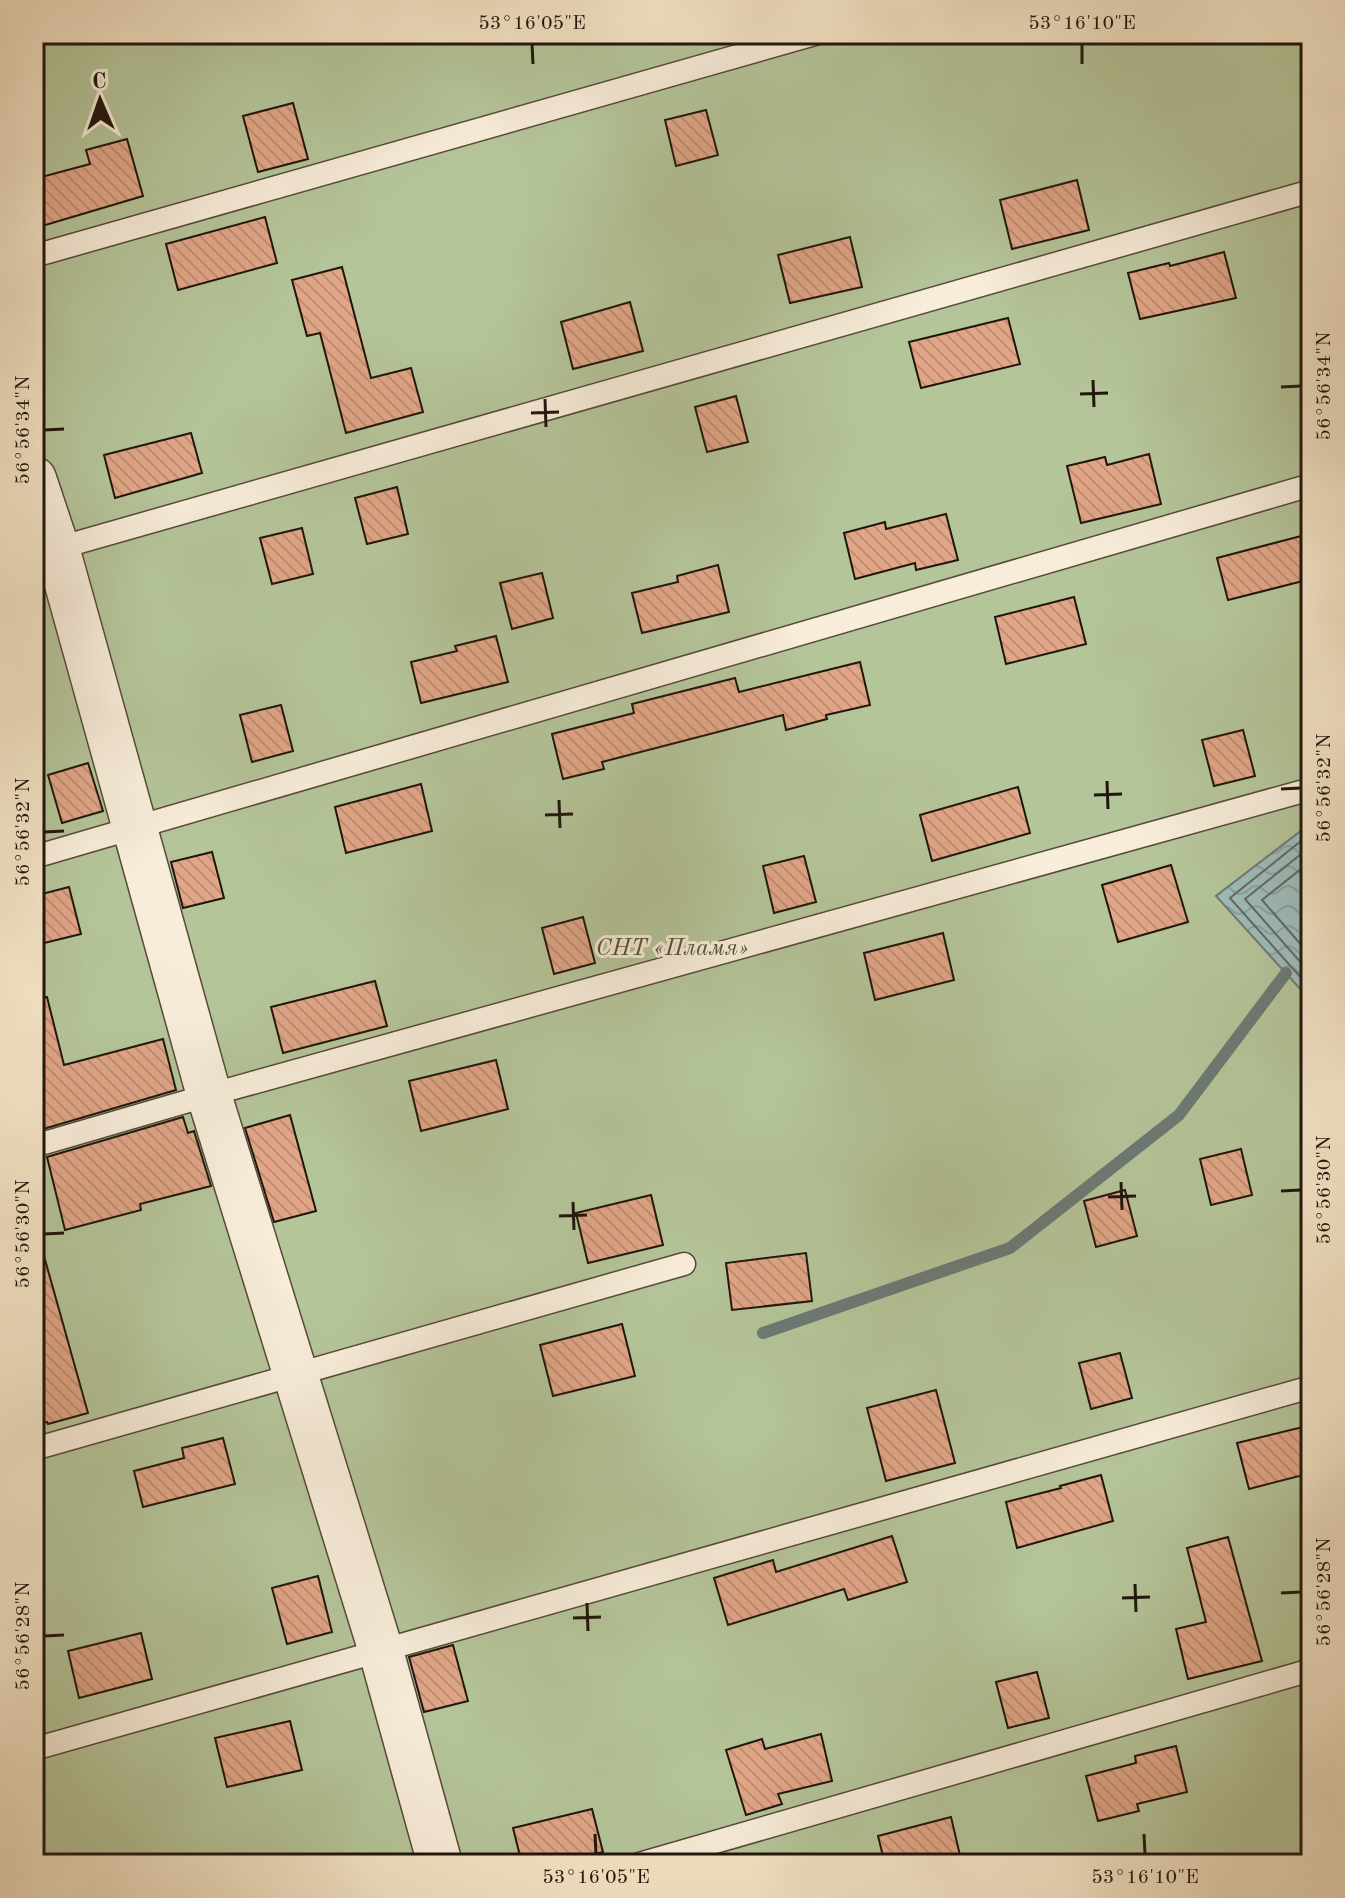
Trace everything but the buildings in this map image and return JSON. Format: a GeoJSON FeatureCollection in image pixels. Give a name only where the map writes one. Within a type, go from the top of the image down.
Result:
{"type":"FeatureCollection","features":[{"type":"Feature","properties":{"kind":"street"},"geometry":{"type":"LineString","coordinates":[[34,479],[45,552],[134,828],[209,1095],[381,1651],[440,1864]]}},
{"type":"Feature","properties":{"kind":"lane"},"geometry":{"type":"LineString","coordinates":[[34,256],[815,34]]}},
{"type":"Feature","properties":{"kind":"lane"},"geometry":{"type":"LineString","coordinates":[[45,552],[1311,191]]}},
{"type":"Feature","properties":{"kind":"lane"},"geometry":{"type":"LineString","coordinates":[[34,857],[1311,485]]}},
{"type":"Feature","properties":{"kind":"lane"},"geometry":{"type":"LineString","coordinates":[[34,1146],[1311,789]]}},
{"type":"Feature","properties":{"kind":"lane"},"geometry":{"type":"LineString","coordinates":[[34,1449],[684,1264]]}},
{"type":"Feature","properties":{"kind":"lane"},"geometry":{"type":"LineString","coordinates":[[34,1749],[1311,1387]]}},
{"type":"Feature","properties":{"kind":"lane"},"geometry":{"type":"LineString","coordinates":[[639,1864],[1311,1670]]}},
{"type":"Feature","properties":{"kind":"green space","name":"СНТ «Пламя»"},"geometry":{"type":"Polygon","coordinates":[[[34,34],[1311,34],[1311,1864],[34,1864],[34,34]]]}},
{"type":"Feature","properties":{"kind":"water"},"geometry":{"type":"Polygon","coordinates":[[[1311,823],[1311,1001],[1216,896],[1311,823]]]}},
{"type":"Feature","properties":{"kind":"waterway"},"geometry":{"type":"LineString","coordinates":[[763,1333],[1010,1248],[1179,1115],[1286,973]]}}]}
